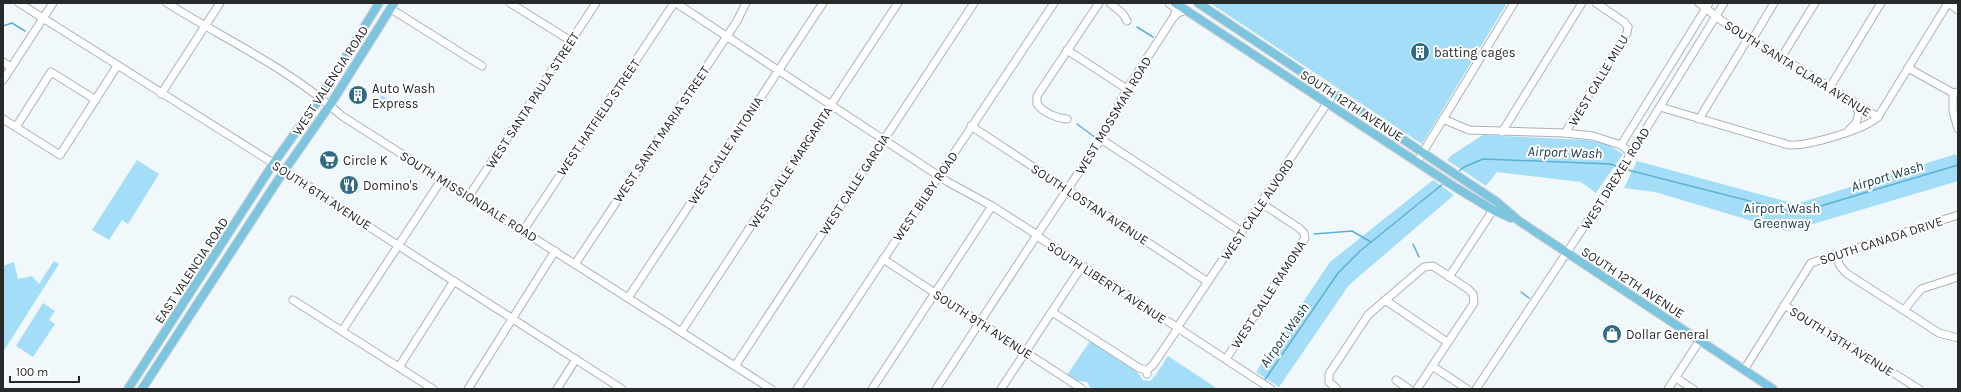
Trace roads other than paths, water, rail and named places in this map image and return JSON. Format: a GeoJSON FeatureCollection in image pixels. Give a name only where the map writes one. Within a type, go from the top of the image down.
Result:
{"type":"FeatureCollection","features":[{"type":"Feature","properties":{"kind":"main road","name":"WEST VALENCIA ROAD"},"geometry":{"type":"LineString","coordinates":[[274,164],[321,97],[379,3]]}},
{"type":"Feature","properties":{"kind":"main road","name":"SOUTH 12TH AVENUE"},"geometry":{"type":"LineString","coordinates":[[1175,3],[1455,187],[1493,210],[1519,221]]}},
{"type":"Feature","properties":{"kind":"main road","name":"SOUTH 12TH AVENUE"},"geometry":{"type":"LineString","coordinates":[[1198,3],[1496,202],[1519,221],[1773,389]]}},
{"type":"Feature","properties":{"kind":"main road","name":"WEST VALENCIA ROAD"},"geometry":{"type":"LineString","coordinates":[[284,170],[330,105],[392,6]]}},
{"type":"Feature","properties":{"kind":"main road","name":"EAST VALENCIA ROAD"},"geometry":{"type":"LineString","coordinates":[[128,389],[274,164]]}},
{"type":"Feature","properties":{"kind":"main road","name":"EAST VALENCIA ROAD"},"geometry":{"type":"LineString","coordinates":[[142,389],[284,170]]}},
{"type":"Feature","properties":{"kind":"main road"},"geometry":{"type":"LineString","coordinates":[[190,292],[201,299]]}},
{"type":"Feature","properties":{"kind":"street","name":"SOUTH 6TH AVENUE"},"geometry":{"type":"LineString","coordinates":[[19,3],[161,94],[284,170],[622,389]]}},
{"type":"Feature","properties":{"kind":"street"},"geometry":{"type":"LineString","coordinates":[[3,80],[53,3]]}},
{"type":"Feature","properties":{"kind":"street","name":"SOUTH MISSIONDALE ROAD"},"geometry":{"type":"LineString","coordinates":[[168,3],[205,27],[258,56],[321,97],[342,116],[771,389]]}},
{"type":"Feature","properties":{"kind":"street"},"geometry":{"type":"LineString","coordinates":[[161,94],[220,3]]}},
{"type":"Feature","properties":{"kind":"street","name":"WEST SANTA PAULA STREET"},"geometry":{"type":"LineString","coordinates":[[469,196],[596,3]]}},
{"type":"Feature","properties":{"kind":"street","name":"SOUTH LIBERTY AVENUE"},"geometry":{"type":"LineString","coordinates":[[675,3],[939,176],[992,206],[1037,235],[1082,266],[1270,388]]}},
{"type":"Feature","properties":{"kind":"street","name":"WEST HATFIELD STREET"},"geometry":{"type":"LineString","coordinates":[[523,231],[675,3]]}},
{"type":"Feature","properties":{"kind":"street","name":"WEST SANTA MARIA STREET"},"geometry":{"type":"LineString","coordinates":[[575,264],[727,36],[746,3]]}},
{"type":"Feature","properties":{"kind":"street","name":"WEST CALLE ANTONIA"},"geometry":{"type":"LineString","coordinates":[[628,298],[823,3]]}},
{"type":"Feature","properties":{"kind":"street","name":"WEST CALLE MARGARITA"},"geometry":{"type":"LineString","coordinates":[[681,332],[898,3]]}},
{"type":"Feature","properties":{"kind":"street","name":"WEST CALLE GARCIA"},"geometry":{"type":"LineString","coordinates":[[735,366],[974,3]]}},
{"type":"Feature","properties":{"kind":"street","name":"WEST BILBY ROAD"},"geometry":{"type":"LineString","coordinates":[[797,389],[1054,3]]}},
{"type":"Feature","properties":{"kind":"street"},"geometry":{"type":"LineString","coordinates":[[1067,119],[1057,118],[1034,103],[1037,96],[1099,3]]}},
{"type":"Feature","properties":{"kind":"street"},"geometry":{"type":"LineString","coordinates":[[1110,3],[1124,14],[1127,21]]}},
{"type":"Feature","properties":{"kind":"street"},"geometry":{"type":"LineString","coordinates":[[1169,3],[1176,9],[1173,18]]}},
{"type":"Feature","properties":{"kind":"street"},"geometry":{"type":"LineString","coordinates":[[1417,162],[1514,3]]}},
{"type":"Feature","properties":{"kind":"street"},"geometry":{"type":"LineString","coordinates":[[1502,132],[1582,3]]}},
{"type":"Feature","properties":{"kind":"street","name":"WEST CALLE MILU"},"geometry":{"type":"LineString","coordinates":[[1566,133],[1631,26],[1596,3]]}},
{"type":"Feature","properties":{"kind":"street","name":"WEST DREXEL ROAD"},"geometry":{"type":"LineString","coordinates":[[1476,389],[1627,160],[1724,3]]}},
{"type":"Feature","properties":{"kind":"street"},"geometry":{"type":"LineString","coordinates":[[1699,119],[1774,3]]}},
{"type":"Feature","properties":{"kind":"street"},"geometry":{"type":"LineString","coordinates":[[1781,58],[1815,3]]}},
{"type":"Feature","properties":{"kind":"street"},"geometry":{"type":"LineString","coordinates":[[1830,87],[1881,3]]}},
{"type":"Feature","properties":{"kind":"street"},"geometry":{"type":"LineString","coordinates":[[1660,107],[1789,145],[1807,144],[1848,131],[1866,125],[1878,117],[1948,3],[1958,10]]}},
{"type":"Feature","properties":{"kind":"street"},"geometry":{"type":"LineString","coordinates":[[514,4],[570,41]]}},
{"type":"Feature","properties":{"kind":"street","name":"WEST DREXEL ROAD"},"geometry":{"type":"LineString","coordinates":[[1622,145],[1705,4]]}},
{"type":"Feature","properties":{"kind":"street","name":"SOUTH SANTA CLARA AVENUE"},"geometry":{"type":"LineString","coordinates":[[1705,4],[1716,17],[1878,117]]}},
{"type":"Feature","properties":{"kind":"street"},"geometry":{"type":"LineString","coordinates":[[392,6],[482,66]]}},
{"type":"Feature","properties":{"kind":"street"},"geometry":{"type":"LineString","coordinates":[[1173,18],[1178,13],[1186,10]]}},
{"type":"Feature","properties":{"kind":"street","name":"WEST MOSSMAN ROAD"},"geometry":{"type":"LineString","coordinates":[[936,389],[1101,139],[1127,89],[1173,18]]}},
{"type":"Feature","properties":{"kind":"street"},"geometry":{"type":"LineString","coordinates":[[1067,50],[1127,89]]}},
{"type":"Feature","properties":{"kind":"street"},"geometry":{"type":"LineString","coordinates":[[3,62],[11,67]]}},
{"type":"Feature","properties":{"kind":"street"},"geometry":{"type":"LineString","coordinates":[[3,119],[60,155],[118,66]]}},
{"type":"Feature","properties":{"kind":"street"},"geometry":{"type":"LineString","coordinates":[[1908,68],[1955,92],[1953,111],[1958,129]]}},
{"type":"Feature","properties":{"kind":"street"},"geometry":{"type":"LineString","coordinates":[[16,127],[51,72],[96,100]]}},
{"type":"Feature","properties":{"kind":"street","name":"WEST CALLE ALVORD"},"geometry":{"type":"LineString","coordinates":[[1052,312],[1147,372],[1178,328],[1334,93]]}},
{"type":"Feature","properties":{"kind":"street"},"geometry":{"type":"LineString","coordinates":[[1848,131],[1856,123],[1859,114],[1853,101]]}},
{"type":"Feature","properties":{"kind":"street"},"geometry":{"type":"LineString","coordinates":[[1443,119],[1469,130],[1566,133],[1593,136],[1622,145],[1631,153]]}},
{"type":"Feature","properties":{"kind":"street","name":"SOUTH LOSTAN AVENUE"},"geometry":{"type":"LineString","coordinates":[[971,126],[1208,282]]}},
{"type":"Feature","properties":{"kind":"street"},"geometry":{"type":"LineString","coordinates":[[1101,139],[1242,232]]}},
{"type":"Feature","properties":{"kind":"street"},"geometry":{"type":"LineString","coordinates":[[342,331],[442,179]]}},
{"type":"Feature","properties":{"kind":"street","name":"WEST CALLE RAMONA"},"geometry":{"type":"LineString","coordinates":[[1226,359],[1307,235],[1261,203]]}},
{"type":"Feature","properties":{"kind":"street"},"geometry":{"type":"LineString","coordinates":[[872,389],[934,292],[992,206]]}},
{"type":"Feature","properties":{"kind":"street"},"geometry":{"type":"LineString","coordinates":[[1449,277],[1493,210]]}},
{"type":"Feature","properties":{"kind":"street","name":"SOUTH CANADA DRIVE"},"geometry":{"type":"LineString","coordinates":[[1744,370],[1811,263],[1958,215]]}},
{"type":"Feature","properties":{"kind":"street"},"geometry":{"type":"LineString","coordinates":[[468,389],[555,251]]}},
{"type":"Feature","properties":{"kind":"street"},"geometry":{"type":"LineString","coordinates":[[1835,254],[1846,273],[1939,333],[1958,338]]}},
{"type":"Feature","properties":{"kind":"street","name":"SOUTH 9TH AVENUE"},"geometry":{"type":"LineString","coordinates":[[883,259],[1084,389]]}},
{"type":"Feature","properties":{"kind":"street"},"geometry":{"type":"LineString","coordinates":[[1001,389],[1082,266]]}},
{"type":"Feature","properties":{"kind":"street"},"geometry":{"type":"LineString","coordinates":[[1337,389],[1330,384],[1328,379],[1332,369],[1368,315],[1424,267],[1433,266],[1468,289],[1475,299],[1472,306],[1417,389]]}},
{"type":"Feature","properties":{"kind":"street"},"geometry":{"type":"LineString","coordinates":[[1904,310],[1921,290],[1958,277]]}},
{"type":"Feature","properties":{"kind":"street"},"geometry":{"type":"LineString","coordinates":[[399,367],[454,281]]}},
{"type":"Feature","properties":{"kind":"street"},"geometry":{"type":"LineString","coordinates":[[293,300],[433,389]]}},
{"type":"Feature","properties":{"kind":"street"},"geometry":{"type":"LineString","coordinates":[[1385,300],[1448,342]]}},
{"type":"Feature","properties":{"kind":"street","name":"SOUTH 13TH AVENUE"},"geometry":{"type":"LineString","coordinates":[[1784,305],[1919,389]]}},
{"type":"Feature","properties":{"kind":"street"},"geometry":{"type":"LineString","coordinates":[[1668,389],[1700,340]]}},
{"type":"Feature","properties":{"kind":"street"},"geometry":{"type":"LineString","coordinates":[[557,389],[576,359]]}},
{"type":"Feature","properties":{"kind":"street"},"geometry":{"type":"LineString","coordinates":[[1432,366],[1467,389]]}},
{"type":"Feature","properties":{"kind":"street"},"geometry":{"type":"LineString","coordinates":[[1676,378],[1693,389]]}},
{"type":"Feature","properties":{"kind":"street"},"geometry":{"type":"LineString","coordinates":[[1396,380],[1409,389]]}},
{"type":"Feature","properties":{"kind":"waterway"},"geometry":{"type":"LineString","coordinates":[[3,26],[12,23],[25,31]]}},
{"type":"Feature","properties":{"kind":"waterway"},"geometry":{"type":"LineString","coordinates":[[1137,27],[1153,37]]}},
{"type":"Feature","properties":{"kind":"waterway"},"geometry":{"type":"LineString","coordinates":[[1077,124],[1096,138]]}},
{"type":"Feature","properties":{"kind":"waterway","name":"Airport Wash"},"geometry":{"type":"LineString","coordinates":[[1458,172],[1464,167],[1483,159],[1610,164],[1619,167]]}},
{"type":"Feature","properties":{"kind":"waterway","name":"Airport Wash"},"geometry":{"type":"LineString","coordinates":[[1624,169],[1797,213],[1958,165]]}},
{"type":"Feature","properties":{"kind":"waterway","name":"Airport Wash"},"geometry":{"type":"LineString","coordinates":[[1264,381],[1338,273],[1360,251],[1444,183]]}},
{"type":"Feature","properties":{"kind":"waterway"},"geometry":{"type":"LineString","coordinates":[[1314,234],[1352,231],[1371,242]]}},
{"type":"Feature","properties":{"kind":"waterway"},"geometry":{"type":"LineString","coordinates":[[1413,244],[1419,257]]}},
{"type":"Feature","properties":{"kind":"waterway"},"geometry":{"type":"LineString","coordinates":[[1521,292],[1529,298]]}},
{"type":"Feature","properties":{"kind":"place","name":"batting cages"},"geometry":{"type":"Point","coordinates":[1420,52]}},
{"type":"Feature","properties":{"kind":"place","name":"Auto Wash Express"},"geometry":{"type":"Point","coordinates":[358,95]}},
{"type":"Feature","properties":{"kind":"place","name":"Circle K"},"geometry":{"type":"Point","coordinates":[329,160]}},
{"type":"Feature","properties":{"kind":"place","name":"Domino's"},"geometry":{"type":"Point","coordinates":[349,185]}},
{"type":"Feature","properties":{"kind":"place","name":"Dollar General"},"geometry":{"type":"Point","coordinates":[1612,334]}},
{"type":"Feature","properties":{"kind":"park label","name":"Airport Wash Greenway"},"geometry":{"type":"Point","coordinates":[1782,216]}}]}
